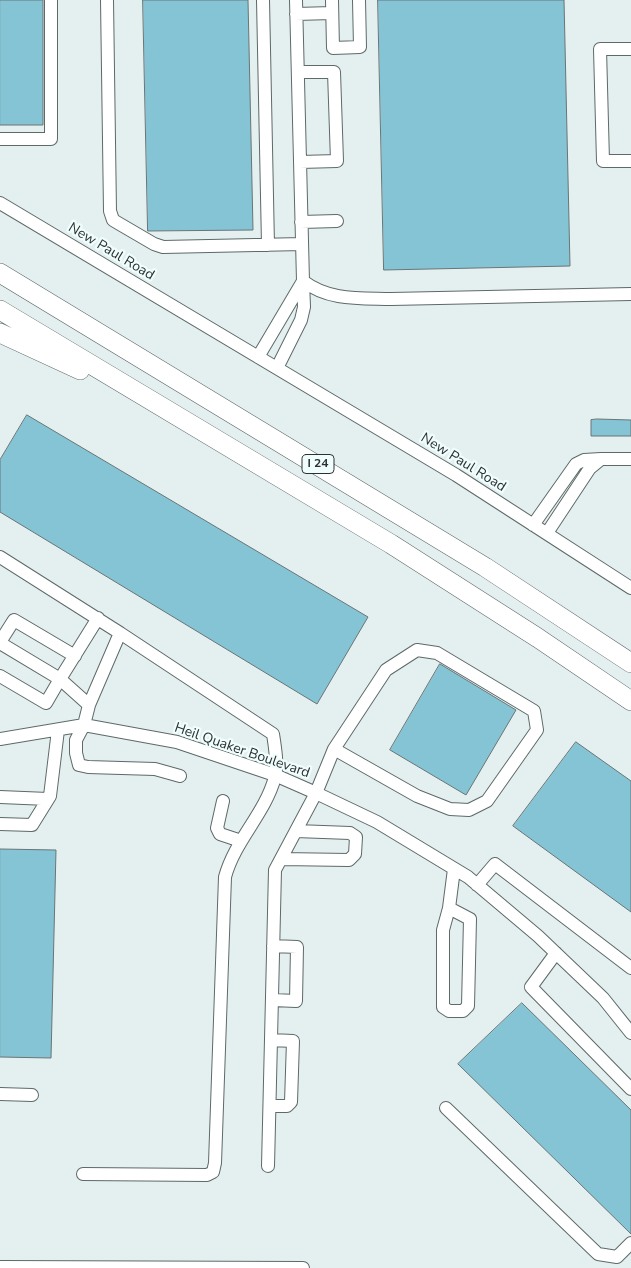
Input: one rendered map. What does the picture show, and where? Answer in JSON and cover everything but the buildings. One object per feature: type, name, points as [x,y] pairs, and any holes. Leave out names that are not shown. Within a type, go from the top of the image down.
[{"type":"highway","name":"I 24","points":[[0,273],[436,536],[631,663]]},
{"type":"highway","name":"I 24","points":[[0,310],[391,544],[538,638],[631,701]]},
{"type":"highway","points":[[0,333],[183,420]]},
{"type":"street","points":[[0,139],[51,139],[51,0]]},
{"type":"street","points":[[107,0],[110,211],[113,220],[159,246],[302,244]]},
{"type":"street","points":[[263,0],[268,245]]},
{"type":"street","points":[[277,368],[302,320],[304,307],[296,0]]},
{"type":"street","points":[[296,14],[332,6],[333,48],[360,47],[359,0]]},
{"type":"street","points":[[631,49],[600,49],[603,161],[631,161]]},
{"type":"street","points":[[298,72],[334,72],[337,161],[300,162]]},
{"type":"street","name":"New Paul Road","points":[[0,203],[456,475],[631,588]]},
{"type":"street","points":[[301,222],[337,221]]},
{"type":"street","points":[[258,357],[303,281]]},
{"type":"street","points":[[303,281],[321,293],[363,298],[402,299],[631,294]]},
{"type":"street","points":[[533,524],[572,468],[579,462],[592,459],[631,459]]},
{"type":"street","points":[[547,533],[590,468],[601,459]]},
{"type":"street","points":[[557,490],[570,498]]},
{"type":"street","points":[[0,557],[98,618],[273,734],[276,775],[263,807],[241,840],[229,863],[225,877],[215,1163],[213,1172],[207,1175],[83,1174]]},
{"type":"street","points":[[0,676],[46,703],[98,618]]},
{"type":"street","points":[[75,656],[14,620],[0,643],[60,679],[90,705]]},
{"type":"street","points":[[120,633],[90,705],[84,725],[76,740],[76,753],[79,765],[88,768],[155,769],[180,776]]},
{"type":"street","points":[[268,1166],[275,870],[316,793],[334,750],[386,670],[417,650],[436,653],[534,711],[537,730],[487,801],[469,810],[450,809],[417,796],[334,750]]},
{"type":"street","name":"Heil Quaker Boulevard","points":[[0,739],[84,725],[177,742],[276,775],[316,793],[376,822],[477,885],[538,936],[603,998],[631,1033]]},
{"type":"street","points":[[0,824],[32,825],[50,796],[58,730]]},
{"type":"street","points":[[0,797],[48,799]]},
{"type":"street","points":[[223,801],[217,828],[220,834],[241,840]]},
{"type":"street","points":[[281,859],[349,860],[356,854],[356,837],[350,833],[296,831]]},
{"type":"street","points":[[477,885],[495,864],[631,968]]},
{"type":"street","points":[[449,908],[470,919],[468,1006],[463,1011],[449,1011],[443,1007],[443,930],[449,908],[454,869]]},
{"type":"street","points":[[273,946],[297,947],[296,1001],[273,1000]]},
{"type":"street","points":[[556,953],[531,987],[631,1090]]},
{"type":"street","points":[[270,1106],[286,1106],[291,1102],[293,1041],[271,1040]]},
{"type":"street","points":[[0,1094],[32,1095]]},
{"type":"street","points":[[446,1108],[598,1254],[617,1257],[631,1243]]},
{"type":"street","points":[[0,1267],[303,1268]]}]
